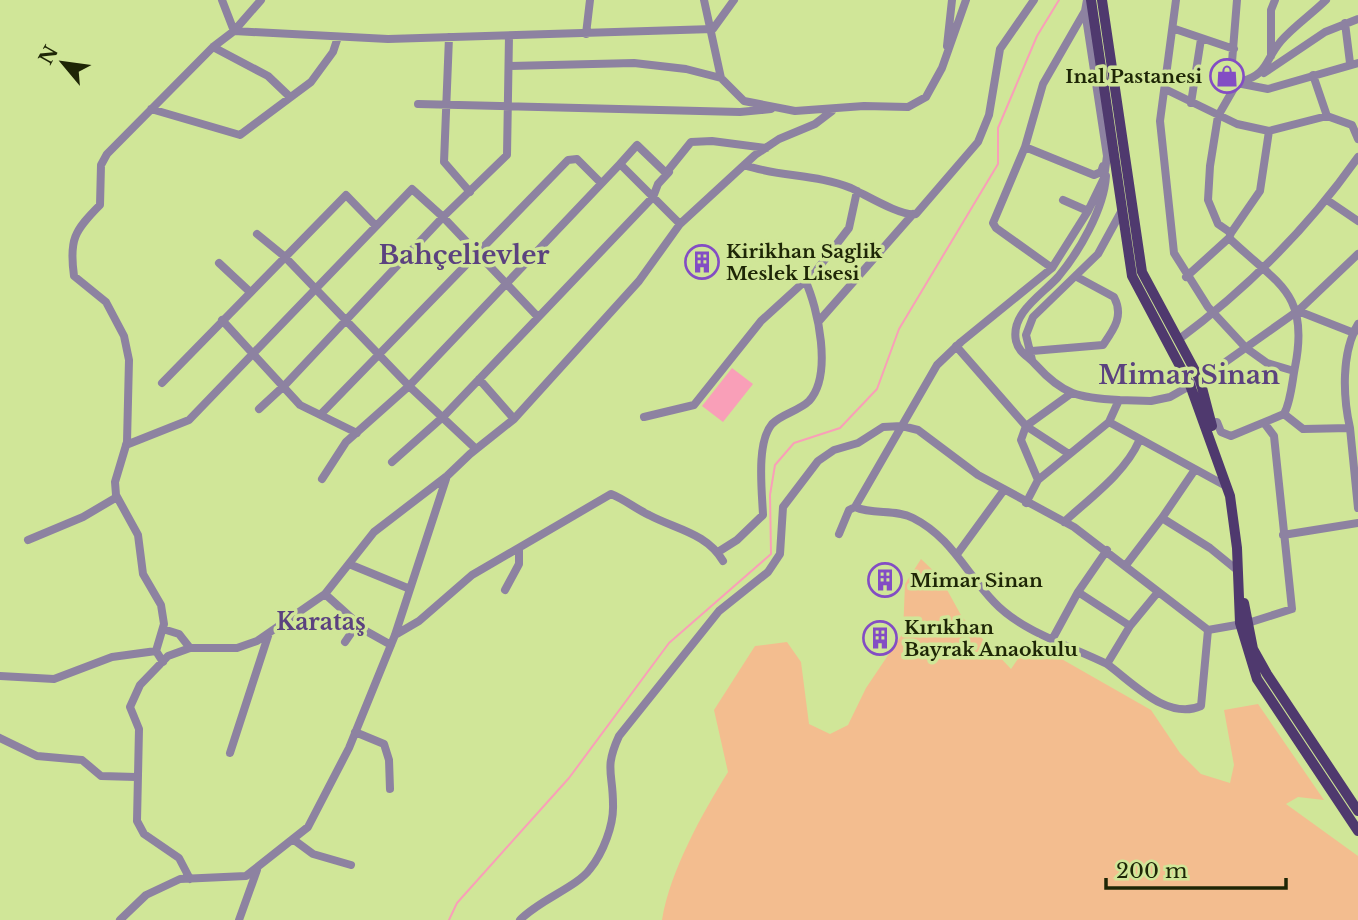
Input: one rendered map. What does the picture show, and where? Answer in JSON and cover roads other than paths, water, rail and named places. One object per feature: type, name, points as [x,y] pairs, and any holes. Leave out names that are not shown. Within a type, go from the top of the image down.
[{"type":"main road","points":[[1102,0],[1142,272],[1178,340],[1211,423],[1235,494],[1244,623],[1266,674],[1358,811]]},
{"type":"main road","points":[[1088,4],[1132,276],[1195,383],[1226,486],[1237,548],[1244,623],[1257,680],[1356,828]]},
{"type":"street","points":[[222,0],[234,31]]},
{"type":"street","points":[[156,651],[163,629],[161,605],[143,573],[138,535],[117,497],[116,482],[127,445],[129,360],[124,336],[106,302],[74,276],[71,248],[75,235],[100,205],[101,165],[107,154],[213,47],[234,31],[261,0]]},
{"type":"street","points":[[586,34],[590,0]]},
{"type":"street","points":[[704,0],[713,29],[721,78]]},
{"type":"street","points":[[713,29],[734,0]]},
{"type":"street","points":[[947,52],[952,0]]},
{"type":"street","points":[[510,66],[634,63],[686,69],[721,78],[744,100],[781,108],[832,111],[864,106],[908,107],[926,97],[947,52],[966,0]]},
{"type":"street","points":[[819,321],[978,142],[989,115],[1000,48],[1034,0]]},
{"type":"street","points":[[1176,0],[1175,29],[1160,121],[1174,253],[1186,277],[1213,314],[1247,348],[1267,363],[1294,371]]},
{"type":"street","points":[[1237,0],[1231,62],[1237,83]]},
{"type":"street","points":[[1271,60],[1271,10],[1275,0]]},
{"type":"street","points":[[1258,76],[1280,43],[1326,0]]},
{"type":"street","points":[[1052,268],[996,228],[993,223],[1025,147],[1043,84],[1088,4]]},
{"type":"street","points":[[1088,4],[1107,156],[1105,187],[1090,223],[1058,277],[1034,300],[1017,324],[1015,339],[1020,351],[1069,395],[1151,401],[1170,397],[1195,383],[1298,311],[1358,254]]},
{"type":"street","points":[[1211,423],[1217,422],[1221,432],[1231,436],[1284,414],[1300,341],[1298,311],[1286,291],[1218,224],[1208,200],[1218,116],[1237,83],[1258,76],[1325,32],[1358,19]]},
{"type":"street","points":[[1237,83],[1268,89],[1354,63],[1345,23]]},
{"type":"street","points":[[234,31],[338,37],[449,37],[713,29]]},
{"type":"street","points":[[1175,29],[1234,49]]},
{"type":"street","points":[[259,409],[348,320],[443,216],[507,155],[510,107],[509,36]]},
{"type":"street","points":[[151,109],[240,135],[311,82],[333,52],[338,37]]},
{"type":"street","points":[[449,37],[444,162],[470,192]]},
{"type":"street","points":[[1191,103],[1201,39]]},
{"type":"street","points":[[213,47],[268,76],[290,97]]},
{"type":"street","points":[[1313,75],[1328,116]]},
{"type":"street","points":[[1166,89],[1218,116],[1269,131],[1328,116],[1352,125],[1358,138]]},
{"type":"street","points":[[418,104],[740,112],[781,108]]},
{"type":"street","points":[[190,879],[178,858],[144,834],[136,821],[136,777],[140,755],[139,729],[130,707],[132,697],[169,656],[190,648],[237,648],[257,641],[325,594],[374,532],[447,476],[514,419],[639,281],[680,224],[766,148],[815,124],[832,111]]},
{"type":"street","points":[[1352,125],[1358,118]]},
{"type":"street","points":[[1186,277],[1230,236],[1260,191],[1269,131]]},
{"type":"street","points":[[393,462],[444,416],[653,197],[658,184],[691,142],[712,141],[766,148]]},
{"type":"street","points":[[322,479],[346,442],[409,386],[637,145],[666,173],[669,172]]},
{"type":"street","points":[[1025,147],[1094,175],[1101,172],[1107,156]]},
{"type":"street","points":[[839,534],[849,510],[855,507],[937,365],[956,346],[1052,268],[1088,211],[1104,178],[1107,156]]},
{"type":"street","points":[[1178,340],[1213,314],[1311,221],[1358,157]]},
{"type":"street","points":[[321,414],[568,160],[577,159],[601,183]]},
{"type":"street","points":[[620,163],[680,224]]},
{"type":"street","points":[[744,165],[777,174],[834,183],[913,214]]},
{"type":"street","points":[[127,445],[189,420],[412,189],[443,216],[538,317]]},
{"type":"street","points":[[643,417],[684,410],[694,405],[761,321],[816,271],[849,228],[856,191]]},
{"type":"street","points":[[162,383],[346,195],[376,226]]},
{"type":"street","points":[[1327,200],[1358,221]]},
{"type":"street","points":[[1063,201],[1088,211]]},
{"type":"street","points":[[1032,360],[1032,351],[1026,335],[1033,317],[1098,254],[1121,212]]},
{"type":"street","points":[[257,234],[284,256],[409,386],[444,416],[476,449]]},
{"type":"street","points":[[219,263],[250,291]]},
{"type":"street","points":[[1032,351],[1103,345],[1114,330],[1119,314],[1114,297],[1077,277]]},
{"type":"street","points":[[718,552],[737,540],[763,515],[761,474],[765,439],[773,423],[811,399],[820,370],[819,321],[814,300],[805,281]]},
{"type":"street","points":[[1298,311],[1354,333]]},
{"type":"street","points":[[222,320],[285,385],[300,405],[357,433]]},
{"type":"street","points":[[1358,324],[1348,351],[1345,394],[1358,508]]},
{"type":"street","points":[[956,346],[1026,426],[1069,454]]},
{"type":"street","points":[[479,379],[514,419]]},
{"type":"street","points":[[1038,481],[1021,445],[1026,426],[1069,395]]},
{"type":"street","points":[[1026,503],[1038,481],[1109,422],[1119,400]]},
{"type":"street","points":[[1284,414],[1303,429],[1350,428]]},
{"type":"street","points":[[1109,422],[1139,441],[1226,486]]},
{"type":"street","points":[[520,920],[530,909],[589,872],[600,853],[611,821],[613,803],[608,774],[610,755],[619,736],[719,611],[768,572],[779,554],[783,507],[793,490],[818,461],[834,450],[858,443],[874,430],[902,426],[918,430],[1004,490],[1064,522],[1107,550],[1208,630],[1292,609],[1274,436],[1265,424]]},
{"type":"street","points":[[1064,522],[1119,471],[1139,441]]},
{"type":"street","points":[[1126,565],[1194,471]]},
{"type":"street","points":[[120,920],[146,895],[180,879],[246,876],[308,827],[355,732],[395,635],[447,476]]},
{"type":"street","points":[[958,553],[1004,490]]},
{"type":"street","points":[[395,635],[419,621],[459,584],[611,494],[657,520],[690,531],[718,552],[723,561]]},
{"type":"street","points":[[28,540],[83,517],[117,497]]},
{"type":"street","points":[[855,507],[911,517],[940,536],[958,553],[994,602],[1012,618],[1107,664],[1166,705],[1182,709],[1201,706],[1208,630]]},
{"type":"street","points":[[1162,518],[1210,548],[1237,570]]},
{"type":"street","points":[[1283,535],[1358,523]]},
{"type":"street","points":[[505,590],[519,565],[519,549]]},
{"type":"street","points":[[1053,638],[1078,592],[1107,550]]},
{"type":"street","points":[[349,564],[410,589]]},
{"type":"street","points":[[1078,592],[1130,626]]},
{"type":"street","points":[[1107,664],[1130,626],[1158,592]]},
{"type":"street","points":[[325,594],[358,623],[391,645]]},
{"type":"street","points":[[345,642],[358,623]]},
{"type":"street","points":[[163,629],[179,634],[190,648]]},
{"type":"street","points":[[230,753],[269,633]]},
{"type":"street","points":[[156,651],[163,662]]},
{"type":"street","points":[[0,676],[54,679],[112,657],[156,651]]},
{"type":"street","points":[[355,732],[384,744],[390,789]]},
{"type":"street","points":[[0,737],[37,756],[82,760],[101,776],[136,777]]},
{"type":"street","points":[[294,840],[313,854],[351,865]]},
{"type":"street","points":[[239,920],[257,868]]},
{"type":"waterway","points":[[449,920],[457,903],[569,778],[669,643],[771,554],[770,495],[775,465],[794,443],[840,428],[877,389],[899,329],[998,164],[998,128],[1037,36],[1059,0]]},
{"type":"place","name":"Inal Pastanesi","points":[[1227,76]]},
{"type":"place","name":"Kirikhan Saglik Meslek Lisesi","points":[[702,262]]},
{"type":"place","name":"Mimar Sinan","points":[[885,580]]},
{"type":"place","name":"Kırıkhan Bayrak Anaokulu","points":[[880,638]]},
{"type":"district","name":"Bahçelievler","points":[[464,255]]},
{"type":"district","name":"Mimar Sinan","points":[[1189,375]]},
{"type":"district","name":"Karataş","points":[[321,622]]}]
